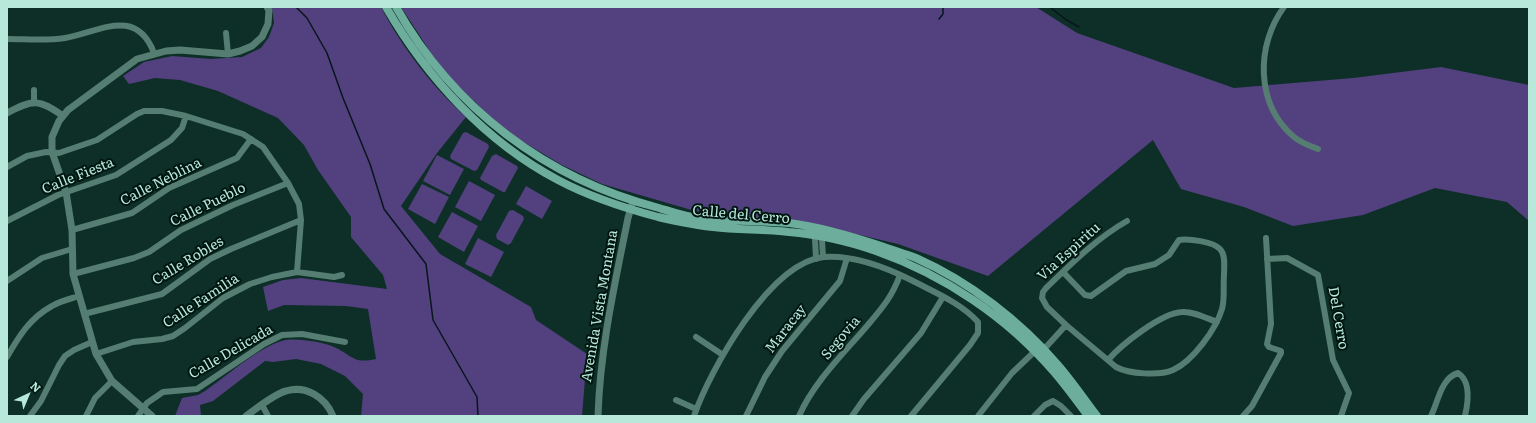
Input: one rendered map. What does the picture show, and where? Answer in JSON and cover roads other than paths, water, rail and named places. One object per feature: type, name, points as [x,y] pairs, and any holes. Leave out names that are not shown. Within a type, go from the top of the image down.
[{"type":"main road","name":"Calle del Cerro","points":[[386,7],[425,66],[442,87],[484,128],[521,157],[558,180],[592,196],[632,206],[691,217],[790,223],[875,250],[910,264],[941,279],[967,296],[1039,350],[1071,381],[1097,416]]},
{"type":"main road","name":"Calle del Cerro","points":[[396,7],[428,58],[448,82],[489,121],[525,148],[562,172],[632,206]]},
{"type":"main road","name":"Calle del Cerro","points":[[1039,350],[1088,416]]},
{"type":"street","points":[[152,416],[112,381],[96,354],[73,274],[72,230],[66,192],[52,152],[52,137],[59,121],[68,110],[137,59],[154,53],[180,50],[228,54],[252,46],[262,37],[268,24],[267,7]]},
{"type":"street","points":[[1284,7],[1268,35],[1264,60],[1263,84],[1270,105],[1279,121],[1294,137],[1318,149]]},
{"type":"street","points":[[7,39],[66,38],[107,26],[124,25],[135,29],[141,34],[150,45],[154,53]]},
{"type":"street","points":[[226,33],[228,54]]},
{"type":"street","points":[[34,90],[34,102]]},
{"type":"street","points":[[7,113],[21,105],[34,102],[44,104],[63,116]]},
{"type":"street","points":[[7,167],[27,156],[59,152],[97,140],[144,111],[162,110],[243,134],[263,147],[288,183],[299,204],[301,220],[296,272]]},
{"type":"street","name":"Calle Fiesta","points":[[7,221],[66,192],[106,180],[126,170],[172,140],[182,128],[186,116]]},
{"type":"street","name":"Calle Neblina","points":[[72,230],[132,213],[169,188],[237,158],[251,139]]},
{"type":"street","name":"Calle Pueblo","points":[[73,274],[134,258],[149,252],[181,230],[232,205],[288,183]]},
{"type":"street","name":"Avenida Vista Montana","points":[[598,416],[599,386],[603,350],[628,218],[632,206]]},
{"type":"street","name":"Calle Robles","points":[[84,314],[162,294],[210,259],[231,248],[301,220]]},
{"type":"street","name":"Via Espiritu","points":[[1066,325],[1047,307],[1042,298],[1044,290],[1113,229],[1127,221]]},
{"type":"street","points":[[819,232],[815,239],[820,258]]},
{"type":"street","points":[[1243,416],[1252,406],[1281,353],[1281,351],[1269,347],[1267,344],[1271,324],[1266,238]]},
{"type":"street","points":[[979,416],[1012,373],[1039,350],[1047,346],[1066,325],[1122,370],[1130,372],[1154,373],[1172,370],[1188,359],[1214,328],[1223,307],[1224,253],[1219,247],[1197,240],[1179,240],[1169,255],[1155,264],[1126,272],[1091,296],[1085,295],[1063,272]]},
{"type":"street","points":[[7,280],[42,258],[72,249]]},
{"type":"street","points":[[694,416],[708,382],[723,355],[740,328],[780,279],[796,268],[820,258],[847,258],[867,262],[900,275],[943,297],[978,322],[978,333],[970,345],[911,416]]},
{"type":"street","name":"Maracay","points":[[746,416],[765,377],[782,351],[840,281],[847,258]]},
{"type":"street","name":"Del Cerro","points":[[1267,259],[1287,258],[1318,275],[1333,360],[1349,393],[1341,416]]},
{"type":"street","name":"Calle Familia","points":[[96,354],[133,342],[162,339],[173,336],[231,293],[250,284],[272,277],[296,272],[334,277],[342,275]]},
{"type":"street","name":"Segovia","points":[[799,416],[806,401],[822,380],[888,300],[900,275]]},
{"type":"street","points":[[7,357],[18,337],[34,319],[52,305],[79,296]]},
{"type":"street","points":[[852,416],[864,399],[921,334],[943,297]]},
{"type":"street","points":[[1108,360],[1123,344],[1175,313],[1191,313],[1217,322]]},
{"type":"street","name":"Calle Delicada","points":[[138,416],[147,403],[163,392],[197,389],[264,344],[282,335],[302,334],[346,342]]},
{"type":"street","points":[[696,337],[723,355]]},
{"type":"street","points":[[30,416],[41,401],[65,356],[92,342]]},
{"type":"street","points":[[1432,416],[1443,386],[1453,374],[1458,373],[1463,376],[1468,397],[1465,416]]},
{"type":"street","points":[[86,416],[95,398],[112,381]]},
{"type":"street","points":[[246,416],[285,391],[298,389],[310,392],[322,399],[330,408],[333,416]]},
{"type":"street","points":[[676,400],[696,408]]},
{"type":"street","points":[[1034,416],[1045,405],[1053,401],[1061,406],[1071,416]]},
{"type":"street","points":[[262,405],[268,416]]},
{"type":"waterway","points":[[296,7],[307,18],[327,53],[343,98],[370,164],[384,209],[426,264],[433,320],[477,397],[478,416]]},
{"type":"waterway","points":[[939,19],[943,14],[943,7]]},
{"type":"waterway","points":[[1050,7],[1065,19],[1079,27]]}]
